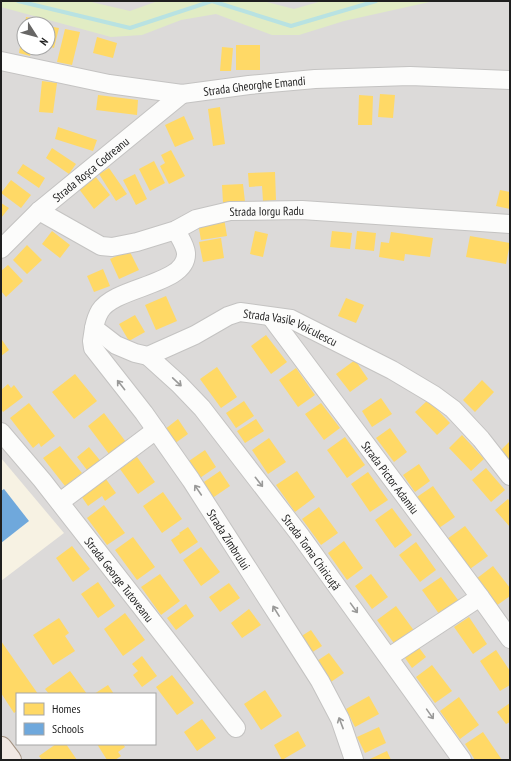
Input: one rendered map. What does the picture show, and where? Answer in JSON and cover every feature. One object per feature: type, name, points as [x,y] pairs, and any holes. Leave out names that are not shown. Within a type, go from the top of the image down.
[{"type":"main road","points":[[1,748],[10,760]]},
{"type":"street","name":"Strada Gheorghe Emandi","points":[[1,61],[109,84],[182,94],[249,85],[315,79],[410,76],[510,80]]},
{"type":"street","name":"Strada Roșca Codreanu","points":[[1,249],[39,212],[182,94]]},
{"type":"street","name":"Strada Iorgu Radu","points":[[39,212],[100,246],[112,247],[176,230],[196,218],[230,211],[302,210],[510,224]]},
{"type":"street","points":[[148,356],[135,353],[116,345],[94,328],[100,310],[108,302],[118,296],[165,278],[181,268],[186,252],[176,230]]},
{"type":"street","name":"Strada Vasile Voiculescu","points":[[148,356],[195,335],[228,316],[240,312],[292,319],[392,370],[434,395],[453,409],[481,439],[510,476]]},
{"type":"street","name":"Strada Pictor Adamiu","points":[[271,317],[510,639]]},
{"type":"street","name":"Strada Zimbrului","points":[[94,328],[92,341],[94,348],[156,430],[224,529],[320,681],[340,719],[354,760]]},
{"type":"street","name":"Strada Toma Chiricuță","points":[[148,356],[179,384],[202,408],[300,535],[389,656],[462,760]]},
{"type":"street","points":[[60,502],[156,430]]},
{"type":"street","name":"Strada George Tutoveanu","points":[[1,432],[60,502],[236,728]]},
{"type":"street","points":[[389,656],[480,597]]},
{"type":"shaded area","points":[[1,1],[510,1],[510,760],[1,760]]},
{"type":"shaded area","points":[[1,458],[64,533],[1,581]]},
{"type":"green space","points":[[1,1],[87,1],[130,11],[158,1],[263,1],[294,9],[322,1],[434,1],[344,21],[299,35],[272,35],[216,14],[181,20],[142,35],[111,37],[56,22],[56,16],[34,16],[1,7]]},
{"type":"building: Homes","points":[[56,27],[59,28],[56,40]]},
{"type":"building: Homes","points":[[65,29],[80,32],[72,65],[57,62]]},
{"type":"building: Homes","points":[[97,37],[117,43],[113,58],[93,53]]},
{"type":"building: Homes","points":[[236,45],[260,45],[260,70],[236,70]]},
{"type":"building: Homes","points":[[222,47],[233,48],[231,71],[220,71]]},
{"type":"building: Homes","points":[[42,81],[57,83],[53,113],[39,112]]},
{"type":"building: Homes","points":[[380,94],[395,95],[393,118],[378,117]]},
{"type":"building: Homes","points":[[98,95],[138,100],[137,115],[96,110]]},
{"type":"building: Homes","points":[[359,95],[373,96],[372,125],[358,125]]},
{"type":"building: Homes","points":[[220,107],[225,144],[213,146],[208,109]]},
{"type":"building: Homes","points":[[184,116],[194,139],[175,147],[165,125]]},
{"type":"building: Homes","points":[[58,127],[97,140],[93,151],[55,139]]},
{"type":"building: Homes","points":[[52,148],[76,164],[69,174],[46,158]]},
{"type":"building: Homes","points":[[171,150],[185,176],[169,184],[160,166],[165,163],[161,155]]},
{"type":"building: Homes","points":[[154,161],[165,183],[150,191],[139,169]]},
{"type":"building: Homes","points":[[23,164],[45,178],[39,188],[17,173]]},
{"type":"building: Homes","points":[[109,168],[127,194],[116,201],[99,174]]},
{"type":"building: Homes","points":[[275,172],[276,200],[263,201],[262,186],[249,187],[248,173]]},
{"type":"building: Homes","points":[[135,174],[147,199],[136,205],[123,180]]},
{"type":"building: Homes","points":[[95,176],[110,195],[94,209],[79,189]]},
{"type":"building: Homes","points":[[11,180],[31,195],[21,208],[1,193]]},
{"type":"building: Homes","points":[[243,184],[245,202],[223,203],[222,185]]},
{"type":"building: Homes","points":[[500,190],[510,192],[510,209],[496,206]]},
{"type":"building: Homes","points":[[1,203],[9,208],[1,218]]},
{"type":"building: Homes","points":[[224,218],[227,236],[201,240],[198,223]]},
{"type":"building: Homes","points":[[52,231],[70,245],[60,258],[42,244]]},
{"type":"building: Homes","points":[[255,231],[268,234],[263,257],[250,254]]},
{"type":"building: Homes","points":[[332,231],[352,233],[350,249],[330,247]]},
{"type":"building: Homes","points":[[357,231],[376,233],[374,251],[355,249]]},
{"type":"building: Homes","points":[[391,232],[433,238],[430,257],[405,254],[404,261],[379,257],[381,242],[389,243]]},
{"type":"building: Homes","points":[[470,236],[510,243],[506,264],[466,257]]},
{"type":"building: Homes","points":[[221,238],[224,258],[203,262],[199,242]]},
{"type":"building: Homes","points":[[27,245],[42,260],[27,274],[13,260]]},
{"type":"building: Homes","points":[[129,250],[139,270],[119,279],[110,259]]},
{"type":"building: Homes","points":[[8,265],[23,281],[6,297],[1,291],[1,271]]},
{"type":"building: Homes","points":[[103,269],[110,286],[94,292],[87,276]]},
{"type":"building: Homes","points":[[166,296],[177,321],[156,330],[145,305]]},
{"type":"building: Homes","points":[[346,298],[364,305],[356,323],[338,316]]},
{"type":"building: Homes","points":[[135,315],[145,332],[129,341],[119,324]]},
{"type":"building: Homes","points":[[266,335],[287,362],[271,374],[251,346]]},
{"type":"building: Homes","points":[[2,340],[9,350],[1,356],[1,341]]},
{"type":"building: Homes","points":[[355,360],[368,379],[350,392],[336,374]]},
{"type":"building: Homes","points":[[217,367],[237,397],[221,408],[200,379]]},
{"type":"building: Homes","points":[[296,368],[315,395],[298,407],[279,380]]},
{"type":"building: Homes","points":[[75,374],[97,401],[74,419],[52,392]]},
{"type":"building: Homes","points":[[482,380],[494,392],[475,412],[463,400]]},
{"type":"building: Homes","points":[[8,384],[11,388],[14,385],[23,397],[3,412],[1,409],[1,390]]},
{"type":"building: Homes","points":[[381,398],[392,414],[372,427],[362,411]]},
{"type":"building: Homes","points":[[428,400],[450,423],[437,435],[415,412]]},
{"type":"building: Homes","points":[[244,401],[254,416],[236,428],[226,413]]},
{"type":"building: Homes","points":[[29,403],[55,436],[41,447],[39,443],[33,448],[10,418]]},
{"type":"building: Homes","points":[[321,403],[340,428],[324,440],[305,414]]},
{"type":"building: Homes","points":[[104,413],[126,442],[109,454],[88,426]]},
{"type":"building: Homes","points":[[178,419],[188,434],[174,444],[164,430]]},
{"type":"building: Homes","points":[[256,419],[264,431],[245,443],[237,431]]},
{"type":"building: Homes","points":[[390,428],[407,452],[394,462],[376,438]]},
{"type":"building: Homes","points":[[462,435],[484,459],[471,471],[449,448]]},
{"type":"building: Homes","points":[[345,437],[365,465],[347,478],[327,450]]},
{"type":"building: Homes","points":[[269,438],[286,462],[268,474],[252,450]]},
{"type":"building: Homes","points":[[510,441],[510,462],[499,452]]},
{"type":"building: Homes","points":[[60,446],[82,473],[65,486],[43,458]]},
{"type":"building: Homes","points":[[89,447],[103,464],[90,474],[77,457]]},
{"type":"building: Homes","points":[[205,450],[216,467],[197,480],[186,463]]},
{"type":"building: Homes","points":[[137,457],[155,482],[138,494],[120,469]]},
{"type":"building: Homes","points":[[419,464],[430,481],[415,492],[403,475]]},
{"type":"building: Homes","points":[[486,468],[505,490],[491,502],[472,480]]},
{"type":"building: Homes","points":[[220,471],[230,486],[211,499],[201,484]]},
{"type":"building: Homes","points":[[297,471],[315,497],[295,512],[276,485]]},
{"type":"building: Homes","points":[[368,472],[388,500],[370,512],[351,484]]},
{"type":"building: Homes","points":[[103,475],[116,493],[105,501],[102,496],[88,506],[79,493]]},
{"type":"building: Homes","points":[[433,486],[455,517],[439,528],[417,497]]},
{"type":"building: Homes","points":[[163,492],[182,519],[162,533],[143,506]]},
{"type":"building: Homes","points":[[508,499],[510,502],[510,527],[495,510]]},
{"type":"building: Homes","points":[[104,505],[125,533],[107,545],[87,518]]},
{"type":"building: Homes","points":[[319,507],[338,533],[321,545],[302,519]]},
{"type":"building: Homes","points":[[392,508],[412,535],[395,548],[375,520]]},
{"type":"building: Homes","points":[[465,526],[488,556],[470,569],[447,539]]},
{"type":"building: Homes","points":[[188,527],[198,542],[180,554],[171,540]]},
{"type":"building: Homes","points":[[133,537],[155,567],[137,580],[115,550]]},
{"type":"building: Homes","points":[[344,541],[363,568],[347,580],[328,553]]},
{"type":"building: Homes","points":[[416,542],[436,570],[420,582],[399,555]]},
{"type":"building: Homes","points":[[72,546],[90,569],[73,582],[56,558]]},
{"type":"building: Homes","points":[[201,547],[220,572],[201,586],[183,560]]},
{"type":"building: Homes","points":[[493,566],[510,588],[510,596],[496,606],[476,579]]},
{"type":"building: Homes","points":[[160,574],[180,601],[161,615],[141,587]]},
{"type":"building: Homes","points":[[371,574],[388,597],[372,609],[355,586]]},
{"type":"building: Homes","points":[[441,577],[461,604],[442,618],[422,590]]},
{"type":"building: Homes","points":[[98,582],[115,606],[98,618],[81,594]]},
{"type":"building: Homes","points":[[229,583],[240,598],[220,612],[209,597]]},
{"type":"building: Homes","points":[[186,604],[194,616],[176,630],[167,618]]},
{"type":"building: Homes","points":[[396,606],[415,632],[396,646],[377,620]]},
{"type":"building: Homes","points":[[249,609],[261,625],[242,638],[231,623]]},
{"type":"building: Homes","points":[[125,613],[145,640],[123,656],[104,629]]},
{"type":"building: Homes","points":[[469,617],[487,644],[473,654],[454,627]]},
{"type":"building: Homes","points":[[59,618],[69,633],[65,636],[75,651],[53,665],[33,635]]},
{"type":"building: Homes","points":[[311,630],[322,646],[308,655],[297,639]]},
{"type":"building: Homes","points":[[1,641],[37,693],[16,693],[16,712],[14,713],[1,693]]},
{"type":"building: Homes","points":[[417,645],[426,657],[412,668],[403,655]]},
{"type":"building: Homes","points":[[496,650],[510,671],[510,685],[500,691],[480,661]]},
{"type":"building: Homes","points":[[329,653],[344,673],[328,684],[314,663]]},
{"type":"building: Homes","points":[[142,656],[157,676],[142,687],[133,675],[138,671],[132,664]]},
{"type":"building: Homes","points":[[432,665],[452,691],[435,703],[416,677]]},
{"type":"building: Homes","points":[[70,671],[86,693],[48,693],[45,689]]},
{"type":"building: Homes","points":[[172,675],[194,703],[177,715],[156,687]]},
{"type":"building: Homes","points":[[108,685],[113,693],[96,693]]},
{"type":"building: Homes","points":[[265,690],[282,716],[261,730],[244,704]]},
{"type":"building: Homes","points":[[369,696],[379,714],[355,727],[346,709]]},
{"type":"building: Homes","points":[[459,697],[479,725],[460,739],[440,711]]},
{"type":"building: Homes","points":[[510,703],[510,722],[506,724],[497,712]]},
{"type":"building: Homes","points":[[202,719],[216,738],[197,751],[184,732]]},
{"type":"building: Homes","points":[[379,727],[386,743],[365,753],[357,737]]},
{"type":"building: Homes","points":[[298,731],[306,746],[282,760],[274,745]]},
{"type":"building: Homes","points":[[483,732],[502,760],[475,760],[465,744]]},
{"type":"building: Homes","points":[[55,745],[67,745],[77,760],[42,760],[39,756]]},
{"type":"building: Homes","points":[[98,745],[124,745],[125,747],[118,752],[121,756],[115,760],[107,760]]},
{"type":"building: Homes","points":[[387,751],[391,760],[370,760],[370,759]]},
{"type":"building: Schools","points":[[4,489],[29,521],[1,543],[1,491]]},
{"type":"waterway","points":[[18,1],[130,28],[212,1],[291,26],[376,1]]}]
